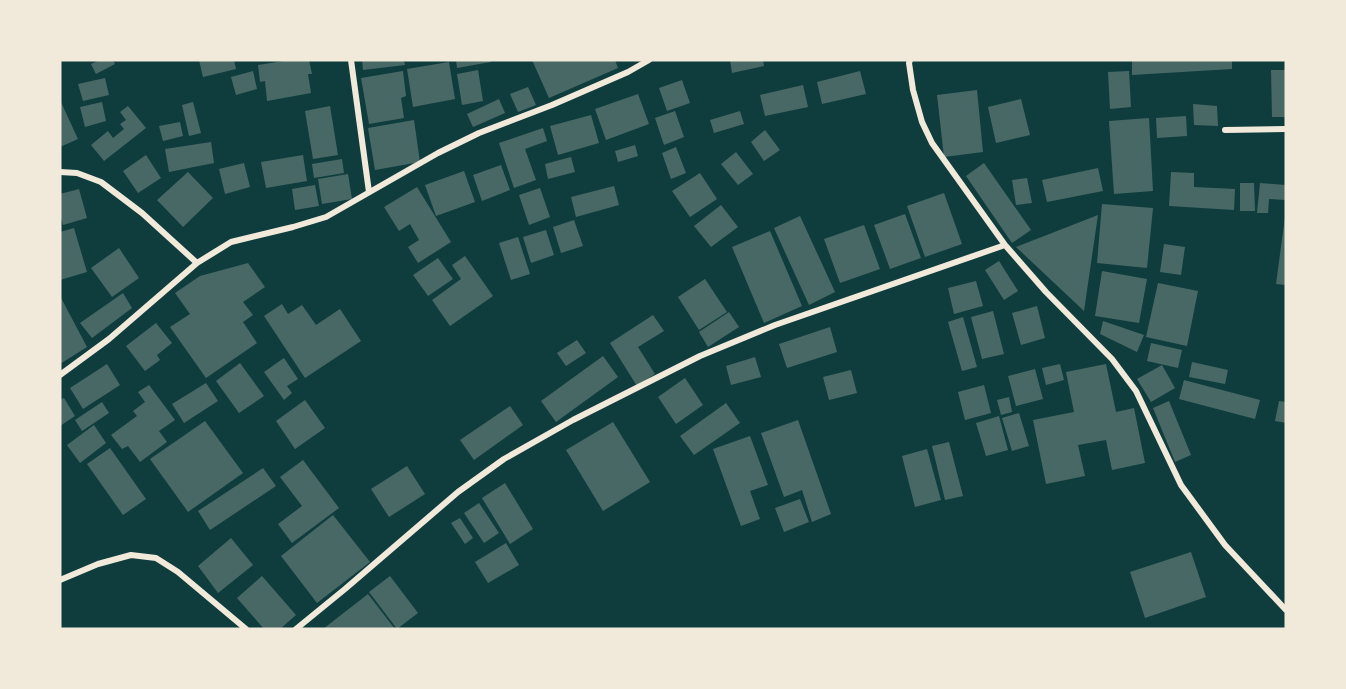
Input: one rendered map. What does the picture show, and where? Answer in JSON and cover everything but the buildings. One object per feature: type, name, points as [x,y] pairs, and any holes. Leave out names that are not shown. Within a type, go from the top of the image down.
[{"type":"street","points":[[351,60],[369,192]]},
{"type":"street","points":[[60,375],[109,339],[198,263],[231,242],[326,217],[438,153],[479,133],[606,82],[649,60]]},
{"type":"street","points":[[910,60],[913,90],[922,122],[932,143],[1005,245],[1046,292],[1112,358],[1136,392],[1182,485],[1225,545],[1286,610]]},
{"type":"street","points":[[1225,130],[1286,129]]},
{"type":"street","points":[[60,172],[77,173],[101,182],[142,213],[198,263]]},
{"type":"street","points":[[296,629],[458,492],[504,459],[573,420],[700,356],[775,324],[1005,245]]},
{"type":"street","points":[[60,580],[98,564],[131,555],[156,558],[178,572],[246,629]]}]
